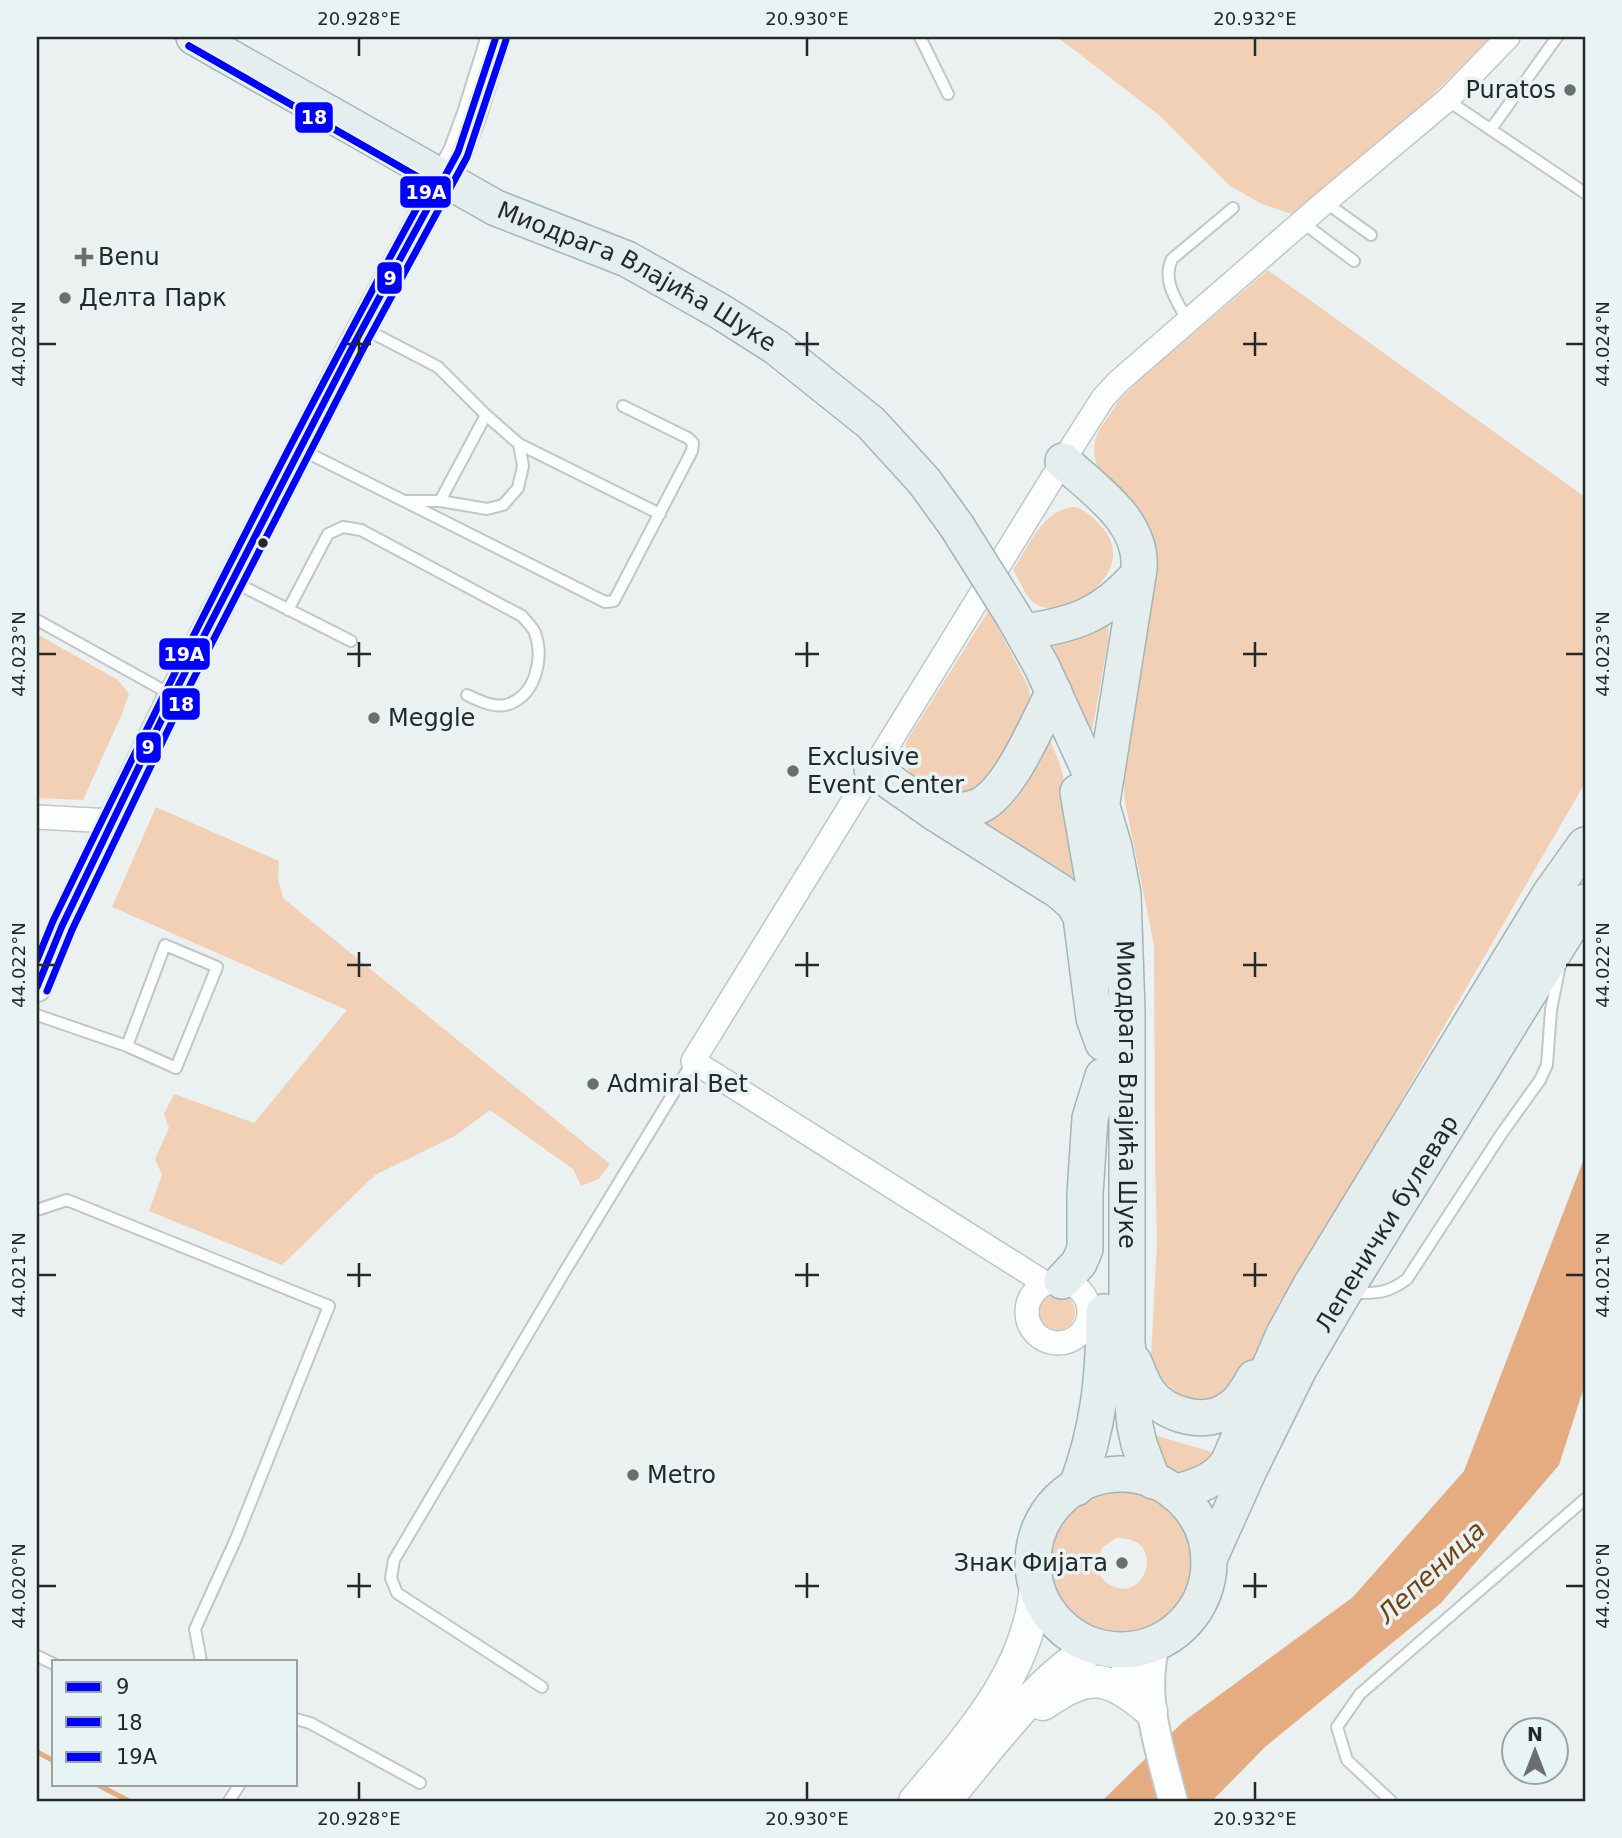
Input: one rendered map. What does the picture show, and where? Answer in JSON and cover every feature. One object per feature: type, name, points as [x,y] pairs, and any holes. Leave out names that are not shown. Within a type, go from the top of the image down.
[{"type":"main road","name":"Миодрага Влајића Шуке","points":[[194,37],[495,208],[627,259],[721,312],[776,347],[871,423],[924,481],[956,524],[1018,624],[1059,704],[1102,803],[1119,870],[1125,928],[1127,1342],[1139,1444],[1164,1487]]},
{"type":"main road","points":[[1063,461],[1120,515],[1130,528],[1139,553],[1138,575],[1102,803]]},
{"type":"main road","points":[[1018,624],[1064,625],[1093,614],[1115,600],[1138,575]]},
{"type":"main road","name":"Миодрага Влајића Шуке","points":[[1059,704],[1091,860],[1101,933],[1104,1370],[1086,1463],[1076,1488]]},
{"type":"main road","points":[[935,813],[979,806],[1000,790],[1059,704]]},
{"type":"main road","points":[[872,769],[935,813],[1059,891],[1074,904],[1083,923],[1094,1017],[1103,1059],[1090,1118],[1085,1194],[1085,1250],[1079,1263],[1054,1282]]},
{"type":"main road","name":"Лепенички булевар","points":[[1164,1487],[1207,1481],[1228,1463],[1284,1334],[1329,1253],[1550,894],[1585,845]]},
{"type":"main road","name":"Лепенички булевар","points":[[1209,1559],[1299,1369],[1343,1293],[1577,916]]},
{"type":"main road","points":[[1127,1342],[1148,1392],[1173,1412],[1200,1418],[1218,1415],[1238,1402],[1284,1334]]},
{"type":"main road","points":[[1076,1338],[1089,1347],[1104,1370]]},
{"type":"main road","points":[[915,1801],[958,1752],[996,1700],[1031,1624],[1036,1585],[1033,1558],[1039,1530],[1054,1506],[1076,1488],[1095,1479],[1116,1475],[1137,1476],[1164,1487],[1190,1508],[1201,1527],[1209,1559],[1208,1578],[1198,1605],[1180,1628],[1156,1642],[1136,1648],[1106,1648],[1079,1655],[1065,1666],[1002,1733],[944,1801]]},
{"type":"main road","points":[[1036,1585],[1045,1606],[1058,1623],[1076,1637],[1106,1648]]},
{"type":"main road","points":[[1002,1733],[1062,1691],[1087,1681],[1119,1687],[1151,1711]]},
{"type":"street","points":[[37,987],[62,926],[173,696],[363,328],[444,180],[472,114],[496,37]]},
{"type":"street","points":[[1054,1282],[1030,1297],[1027,1307],[1030,1327],[1045,1341],[1066,1343],[1076,1338],[1088,1321],[1087,1300],[1081,1291],[1054,1282],[693,1061],[1104,398],[1119,381],[1325,202],[1447,100],[1508,37]]},
{"type":"street","points":[[37,817],[113,821]]},
{"type":"street","points":[[1156,1642],[1149,1680],[1151,1711],[1173,1801]]},
{"type":"street","points":[[1106,1648],[1128,1666],[1151,1711]]},
{"type":"lane","points":[[920,37],[948,94]]},
{"type":"lane","points":[[1491,129],[1557,37]]},
{"type":"lane","points":[[1447,100],[1585,193]]},
{"type":"lane","points":[[1325,202],[1371,235]]},
{"type":"lane","points":[[1188,322],[1167,278],[1168,268],[1172,259],[1233,208]]},
{"type":"lane","points":[[1302,222],[1354,261]]},
{"type":"lane","points":[[363,328],[438,368],[519,444],[660,514]]},
{"type":"lane","points":[[300,449],[605,602],[614,601],[692,451],[693,443],[623,406]]},
{"type":"lane","points":[[440,501],[486,415]]},
{"type":"lane","points":[[404,501],[440,501],[487,509],[503,505],[518,488],[523,466],[519,444]]},
{"type":"lane","points":[[288,610],[328,534],[343,527],[361,530],[522,616],[535,631],[539,653],[536,675],[526,693],[508,704],[486,704],[467,695]]},
{"type":"lane","points":[[232,581],[351,641]]},
{"type":"lane","points":[[37,620],[79,646],[173,696]]},
{"type":"lane","points":[[1343,1293],[1381,1293],[1393,1289],[1407,1279],[1502,1133],[1540,1080],[1548,1065],[1551,1010],[1577,916]]},
{"type":"lane","points":[[37,1015],[127,1046],[176,1068],[217,967],[165,945],[127,1046]]},
{"type":"lane","points":[[542,1686],[397,1593],[391,1578],[394,1560],[557,1283],[693,1061]]},
{"type":"lane","points":[[37,1210],[67,1200],[329,1306],[236,1539],[195,1629],[201,1660]]},
{"type":"lane","points":[[1391,1801],[1347,1760],[1337,1727],[1360,1694],[1585,1499]]},
{"type":"lane","points":[[298,1720],[310,1723],[420,1783]]},
{"type":"lane","points":[[229,1801],[239,1786]]},
{"type":"shaded area","points":[[1491,37],[1423,104],[1297,216],[1262,204],[1230,186],[1160,116],[1060,39]]},
{"type":"shaded area","points":[[1268,270],[1585,497],[1585,783],[1305,1266],[1279,1302],[1245,1381],[1230,1398],[1184,1406],[1181,1395],[1158,1377],[1151,1357],[1157,1243],[1154,945],[1125,802],[1122,759],[1153,569],[1111,483],[1097,467],[1095,440],[1118,402],[1141,378]]},
{"type":"shaded area","points":[[1075,507],[1086,512],[1100,525],[1111,542],[1113,559],[1106,575],[1095,589],[1062,607],[1046,608],[1030,599],[1013,570],[1045,521],[1064,509]]},
{"type":"shaded area","points":[[989,610],[1029,688],[1029,710],[998,778],[972,797],[938,796],[917,783],[908,769],[906,742]]},
{"type":"shaded area","points":[[1109,621],[1092,731],[1088,731],[1045,640]]},
{"type":"shaded area","points":[[37,634],[118,680],[129,694],[83,800],[37,798]]},
{"type":"shaded area","points":[[1048,736],[1060,764],[1071,809],[1077,879],[1073,880],[976,823],[1004,811],[1014,801],[1030,778]]},
{"type":"shaded area","points":[[156,807],[279,861],[278,878],[283,898],[610,1164],[599,1179],[581,1186],[573,1169],[490,1110],[455,1136],[375,1175],[282,1265],[149,1211],[162,1175],[155,1159],[169,1128],[164,1114],[174,1094],[254,1123],[347,1010],[112,907]]},
{"type":"shaded area","points":[[1056,1293],[1069,1299],[1075,1312],[1069,1325],[1056,1331],[1043,1325],[1037,1312],[1043,1299]]},
{"type":"shaded area","points":[[1151,1434],[1219,1454],[1201,1471],[1189,1477],[1174,1476],[1165,1473]]},
{"type":"shaded area","points":[[1125,1487],[1157,1497],[1179,1515],[1193,1538],[1197,1564],[1193,1589],[1180,1612],[1158,1629],[1128,1637],[1100,1633],[1074,1619],[1056,1598],[1047,1571],[1050,1539],[1064,1515],[1085,1498]],"holes":[[[1116,1538],[1132,1540],[1142,1547],[1146,1557],[1142,1578],[1135,1585],[1124,1589],[1112,1586],[1101,1577],[1096,1564],[1102,1548]]]},
{"type":"water","name":"Лепеница","points":[[1585,1156],[1585,1384],[1559,1465],[1441,1603],[1265,1747],[1212,1801],[1102,1801],[1184,1721],[1353,1597],[1464,1471]]},
{"type":"waterway","points":[[37,1752],[52,1760]]},
{"type":"waterway","points":[[100,1786],[129,1801]]},
{"type":"transit line","name":"9","points":[[37,987],[62,926],[173,696],[353,346],[458,152],[496,37]]},
{"type":"transit line","name":"18","points":[[47,991],[72,930],[182,701],[362,351],[467,157],[506,40]]},
{"type":"transit line","name":"18","points":[[189,46],[439,189]]},
{"type":"transit line","name":"19А","points":[[37,960],[98,828],[237,550],[430,184],[189,46]]},
{"type":"place","name":"Puratos","points":[[1570,90]]},
{"type":"place","name":"Benu","points":[[84,257]]},
{"type":"place","name":"Делта Парк","points":[[65,298]]},
{"type":"place","name":"Meggle","points":[[374,718]]},
{"type":"place","name":"Exclusive Event Center","points":[[793,771]]},
{"type":"place","name":"Admiral Bet","points":[[593,1084]]},
{"type":"place","name":"Metro","points":[[633,1475]]},
{"type":"place","name":"Знак Фијата","points":[[1122,1563]]}]
